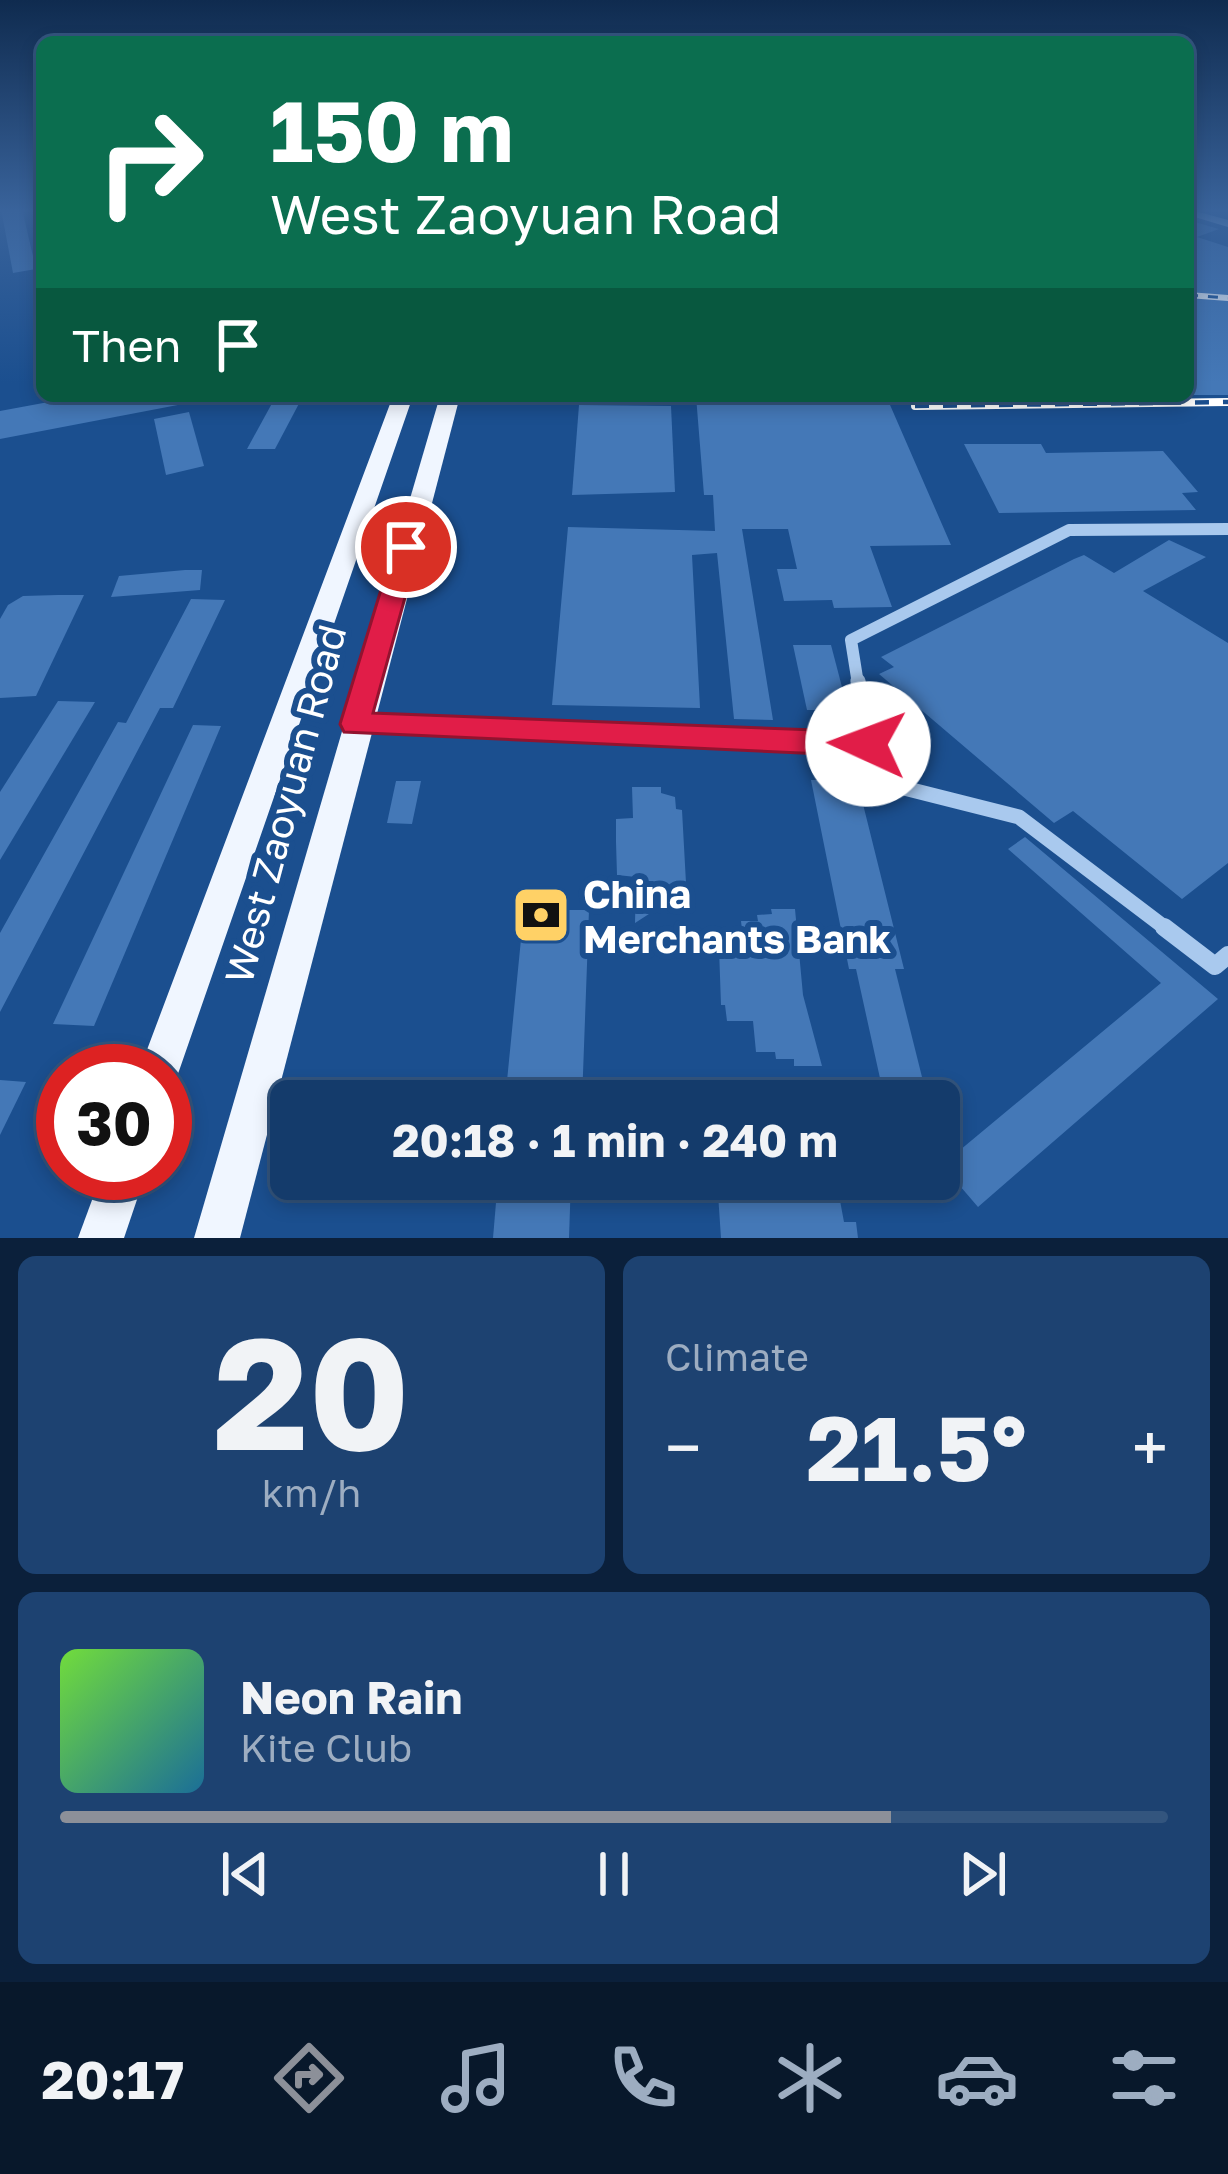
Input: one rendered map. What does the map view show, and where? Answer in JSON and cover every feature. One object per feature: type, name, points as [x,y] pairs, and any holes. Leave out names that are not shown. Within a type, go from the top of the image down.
[{"type":"main road","name":"West Zaoyuan Road","points":[[169,1044],[401,402]]},
{"type":"main road","name":"West Zaoyuan Road","points":[[217,1238],[355,724],[448,402]]},
{"type":"main road","points":[[101,1238],[114,1200]]},
{"type":"street","points":[[1228,529],[1069,530],[850,640],[868,744],[904,788],[1019,817],[1215,967],[1228,955]]},
{"type":"street","points":[[355,724],[868,744]]},
{"type":"building","points":[[12,267],[36,269],[13,273]]},
{"type":"building","points":[[1194,267],[1228,267],[1228,395],[1194,395]]},
{"type":"building","points":[[49,402],[183,404],[0,439],[0,411]]},
{"type":"building","points":[[273,402],[300,402],[275,449],[247,449]]},
{"type":"building","points":[[696,402],[889,402],[951,545],[870,546],[892,607],[834,608],[832,600],[784,601],[777,569],[797,569],[788,529],[742,529],[773,720],[734,719],[717,553],[692,555],[700,708],[552,705],[568,527],[715,531],[713,495],[704,495]]},
{"type":"building","points":[[579,405],[671,406],[675,492],[572,495]]},
{"type":"building","points":[[189,412],[204,466],[166,475],[154,419]]},
{"type":"building","points":[[964,444],[1041,444],[1046,453],[1163,451],[1198,492],[1182,493],[1196,510],[999,513]]},
{"type":"building","points":[[1169,540],[1206,557],[1143,591],[1228,643],[1228,863],[1182,899],[1073,811],[1054,823],[879,674],[894,667],[881,657],[1074,559],[1084,555],[1114,573]]},
{"type":"building","points":[[202,570],[200,590],[111,597],[119,576]]},
{"type":"building","points":[[84,595],[36,696],[0,698],[0,619],[8,605],[23,596]]},
{"type":"building","points":[[191,599],[225,600],[173,708],[160,708],[0,1012],[0,933],[118,722],[126,723]]},
{"type":"building","points":[[793,645],[831,645],[848,710],[807,710]]},
{"type":"building","points":[[58,701],[95,702],[0,860],[0,792]]},
{"type":"building","points":[[193,725],[221,726],[94,1026],[53,1024]]},
{"type":"building","points":[[811,780],[857,780],[904,969],[895,969],[923,1080],[880,1080],[856,969],[849,969]]},
{"type":"building","points":[[396,781],[421,781],[412,824],[387,823]]},
{"type":"building","points":[[632,787],[661,787],[661,793],[675,797],[676,809],[682,810],[686,883],[682,884],[682,900],[667,901],[668,911],[652,912],[635,923],[636,877],[617,875],[616,842],[616,819],[633,818]]},
{"type":"building","points":[[1025,837],[1218,999],[978,1207],[960,1186],[960,1150],[1161,983],[1008,849]]},
{"type":"building","points":[[544,888],[564,894],[569,910],[589,910],[583,1080],[507,1080],[524,909]]},
{"type":"building","points":[[771,909],[795,909],[803,995],[822,1066],[794,1066],[794,1059],[776,1059],[775,1052],[756,1052],[753,1021],[727,1021],[725,1005],[721,1005],[719,948],[744,948],[741,921],[758,921],[757,915],[772,914]]},
{"type":"building","points":[[0,1080],[26,1082],[0,1135]]},
{"type":"building","points":[[496,1200],[570,1200],[569,1238],[493,1238]]},
{"type":"building","points":[[718,1200],[840,1200],[844,1222],[856,1222],[858,1238],[721,1238]]},
{"type":"railway","points":[[1194,295],[1228,298]]},
{"type":"railway","points":[[915,406],[1228,402]]},
{"type":"place","name":"China Merchants Bank","points":[[541,915]]},
{"type":"route","points":[[406,547],[355,724],[868,744]]}]
